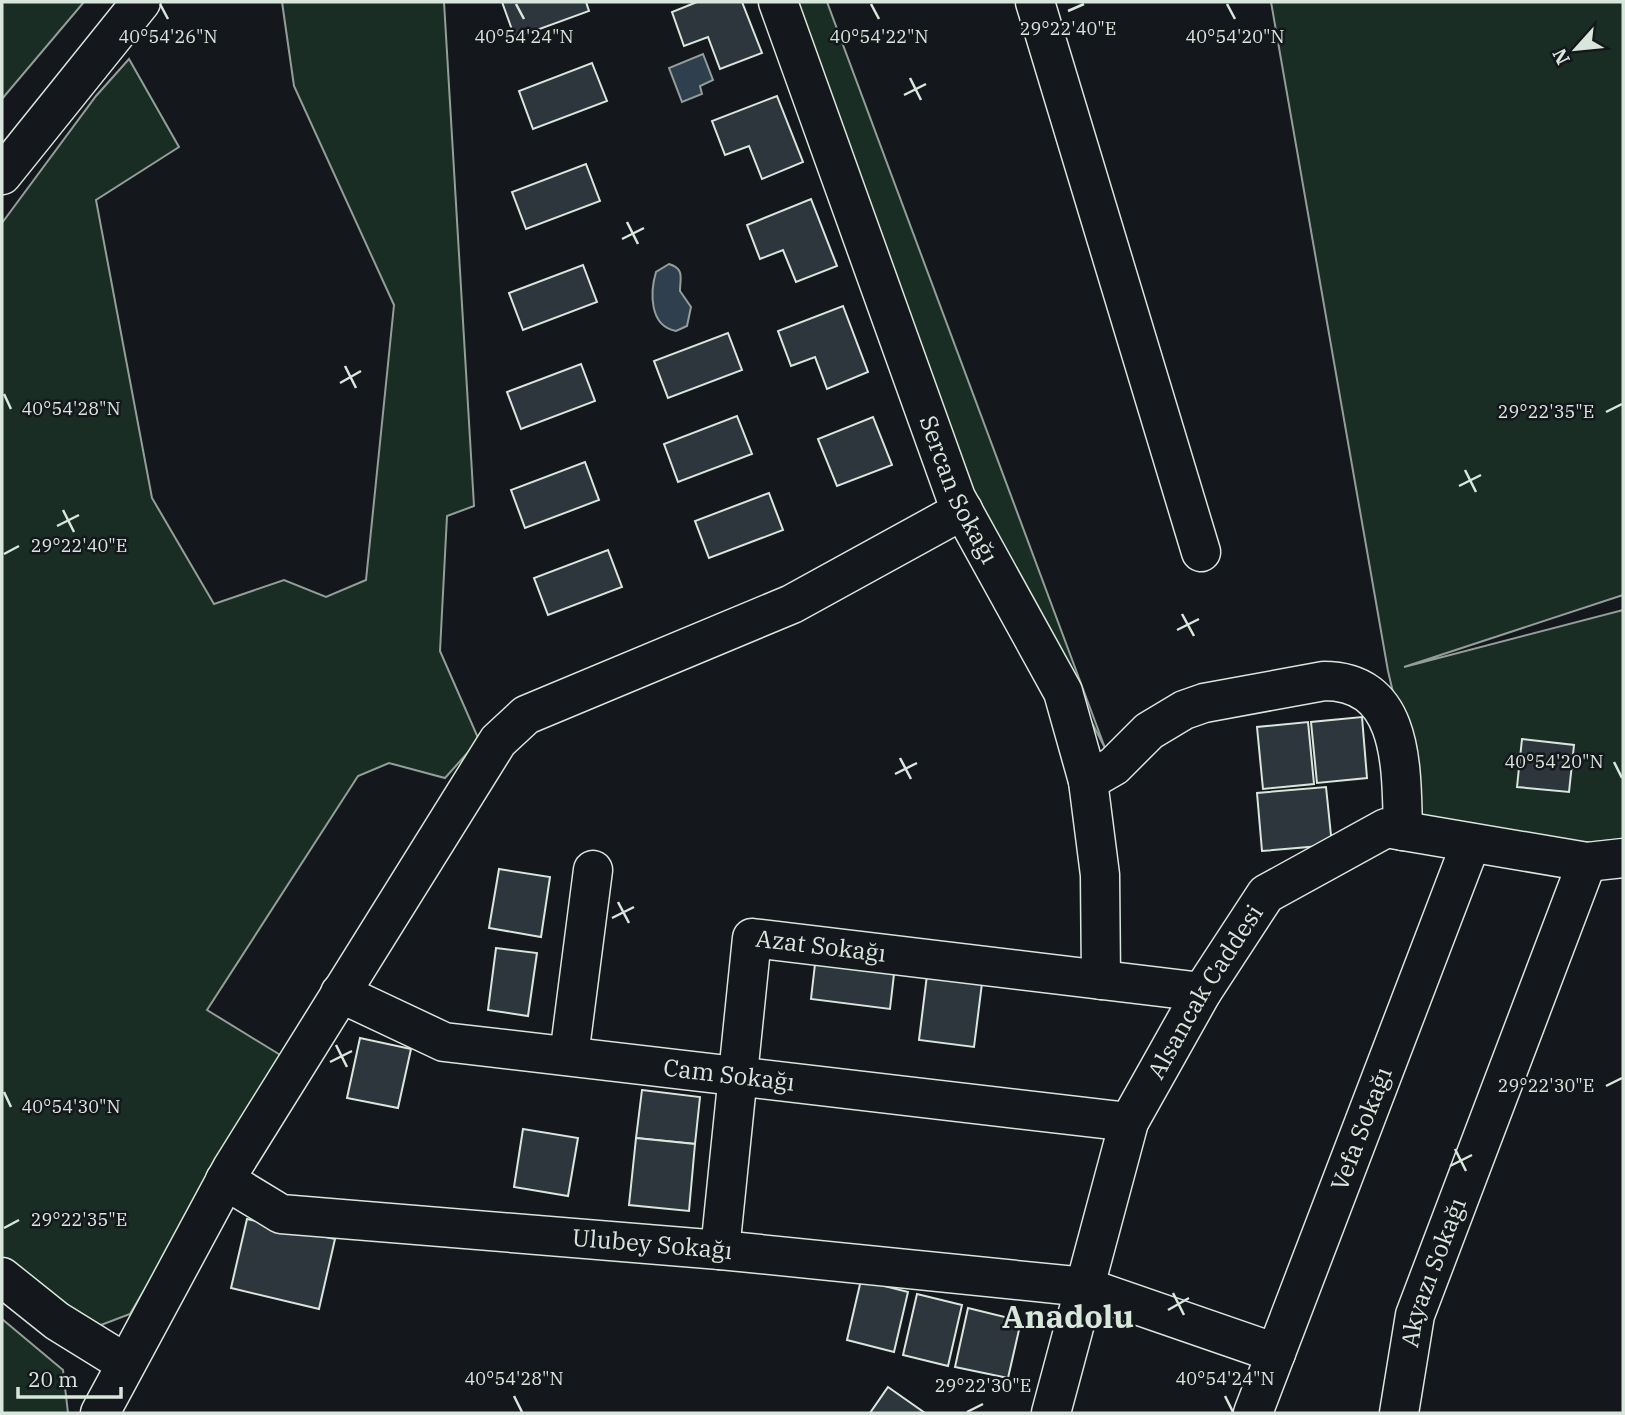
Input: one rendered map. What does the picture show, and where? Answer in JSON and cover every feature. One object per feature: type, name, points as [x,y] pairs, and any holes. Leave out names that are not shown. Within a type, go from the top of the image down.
[{"type":"street","points":[[2,175],[141,2]]},
{"type":"street","name":"Sercan Sokağı","points":[[778,2],[963,510],[1063,692],[1088,781],[1100,875],[1101,980]]},
{"type":"street","points":[[1035,2],[1201,552]]},
{"type":"street","points":[[100,1413],[225,1180],[498,741],[526,715],[792,604],[963,510]]},
{"type":"street","points":[[1088,781],[1114,766],[1149,732],[1184,710],[1244,696],[1342,681],[1373,695],[1388,717],[1401,782],[1404,831]]},
{"type":"street","name":"Alsancak Caddesi","points":[[1051,1413],[1129,1122],[1202,992],[1266,894],[1386,828],[1471,843],[1605,860]]},
{"type":"street","name":"Vefa Sokağı","points":[[1253,1413],[1471,843]]},
{"type":"street","name":"Akyazı Sokağı","points":[[1399,1413],[1415,1315],[1605,860]]},
{"type":"street","points":[[569,1056],[593,870]]},
{"type":"street","name":"Azat Sokağı","points":[[720,1250],[752,937],[1202,992]]},
{"type":"street","name":"Cam Sokağı","points":[[340,993],[444,1042],[1129,1122]]},
{"type":"street","name":"Ulubey Sokağı","points":[[225,1180],[281,1214],[720,1250],[1085,1287],[1276,1353]]},
{"type":"street","points":[[2,1277],[57,1321],[125,1363]]},
{"type":"green space","points":[[2,2],[84,2],[2,99]]},
{"type":"green space","points":[[282,2],[444,2],[474,506],[447,516],[440,651],[479,740],[445,778],[389,763],[358,776],[207,1010],[282,1056],[130,1314],[93,1328],[2,1262],[2,223],[96,96],[129,59],[179,147],[96,200],[152,498],[214,604],[284,580],[326,597],[366,580],[394,305],[294,86]]},
{"type":"green space","points":[[792,2],[827,2],[1105,748],[974,495]]},
{"type":"green space","points":[[1271,2],[1623,2],[1623,595],[1404,667],[1623,610],[1623,839],[1583,843],[1422,816],[1388,671]]},
{"type":"green space","points":[[2,1319],[63,1370],[68,1413],[2,1413]]},
{"type":"water","points":[[703,54],[713,80],[700,86],[702,94],[682,102],[669,68]]},
{"type":"water","points":[[669,264],[680,271],[680,291],[691,307],[687,326],[676,331],[667,328],[656,315],[653,298],[656,272]]},
{"type":"building","points":[[502,2],[586,2],[589,11],[515,38]]},
{"type":"building","points":[[697,2],[742,2],[762,53],[720,69],[708,37],[684,46],[672,12]]},
{"type":"building","points":[[592,63],[607,101],[533,129],[519,91]]},
{"type":"building","points":[[777,96],[803,162],[762,179],[749,146],[725,155],[712,121]]},
{"type":"building","points":[[586,164],[600,201],[526,229],[512,192]]},
{"type":"building","points":[[811,199],[837,266],[796,282],[783,250],[760,259],[747,225]]},
{"type":"building","points":[[583,265],[597,302],[523,330],[509,293]]},
{"type":"building","points":[[843,306],[868,372],[827,389],[815,357],[791,366],[778,331]]},
{"type":"building","points":[[728,333],[742,370],[668,398],[654,361]]},
{"type":"building","points":[[581,364],[595,401],[521,429],[507,392]]},
{"type":"building","points":[[737,416],[752,454],[678,482],[664,444]]},
{"type":"building","points":[[873,417],[892,465],[837,486],[818,439]]},
{"type":"building","points":[[585,462],[599,500],[525,528],[511,490]]},
{"type":"building","points":[[769,493],[783,530],[709,558],[695,521]]},
{"type":"building","points":[[608,550],[622,587],[548,615],[534,578]]},
{"type":"building","points":[[1362,717],[1367,778],[1317,783],[1311,722]]},
{"type":"building","points":[[1308,722],[1314,784],[1263,789],[1257,727]]},
{"type":"building","points":[[1522,739],[1574,745],[1569,792],[1517,787]]},
{"type":"building","points":[[1326,787],[1332,845],[1262,851],[1257,793]]},
{"type":"building","points":[[499,869],[550,877],[541,937],[489,928]]},
{"type":"building","points":[[496,948],[537,953],[528,1016],[488,1010]]},
{"type":"building","points":[[815,964],[894,974],[890,1009],[811,999]]},
{"type":"building","points":[[928,967],[983,975],[974,1047],[919,1040]]},
{"type":"building","points":[[360,1038],[411,1049],[398,1108],[347,1098]]},
{"type":"building","points":[[642,1090],[700,1097],[695,1144],[636,1138]]},
{"type":"building","points":[[523,1129],[578,1138],[568,1196],[514,1187]]},
{"type":"building","points":[[636,1138],[695,1144],[689,1211],[629,1205]]},
{"type":"building","points":[[247,1219],[335,1239],[319,1309],[231,1288]]},
{"type":"building","points":[[861,1280],[908,1292],[894,1352],[847,1340]]},
{"type":"building","points":[[917,1294],[962,1305],[948,1366],[903,1355]]},
{"type":"building","points":[[968,1308],[1021,1321],[1008,1378],[955,1367]]},
{"type":"building","points":[[888,1387],[925,1413],[870,1413]]},
{"type":"district","name":"Anadolu","points":[[1068,1317]]}]
